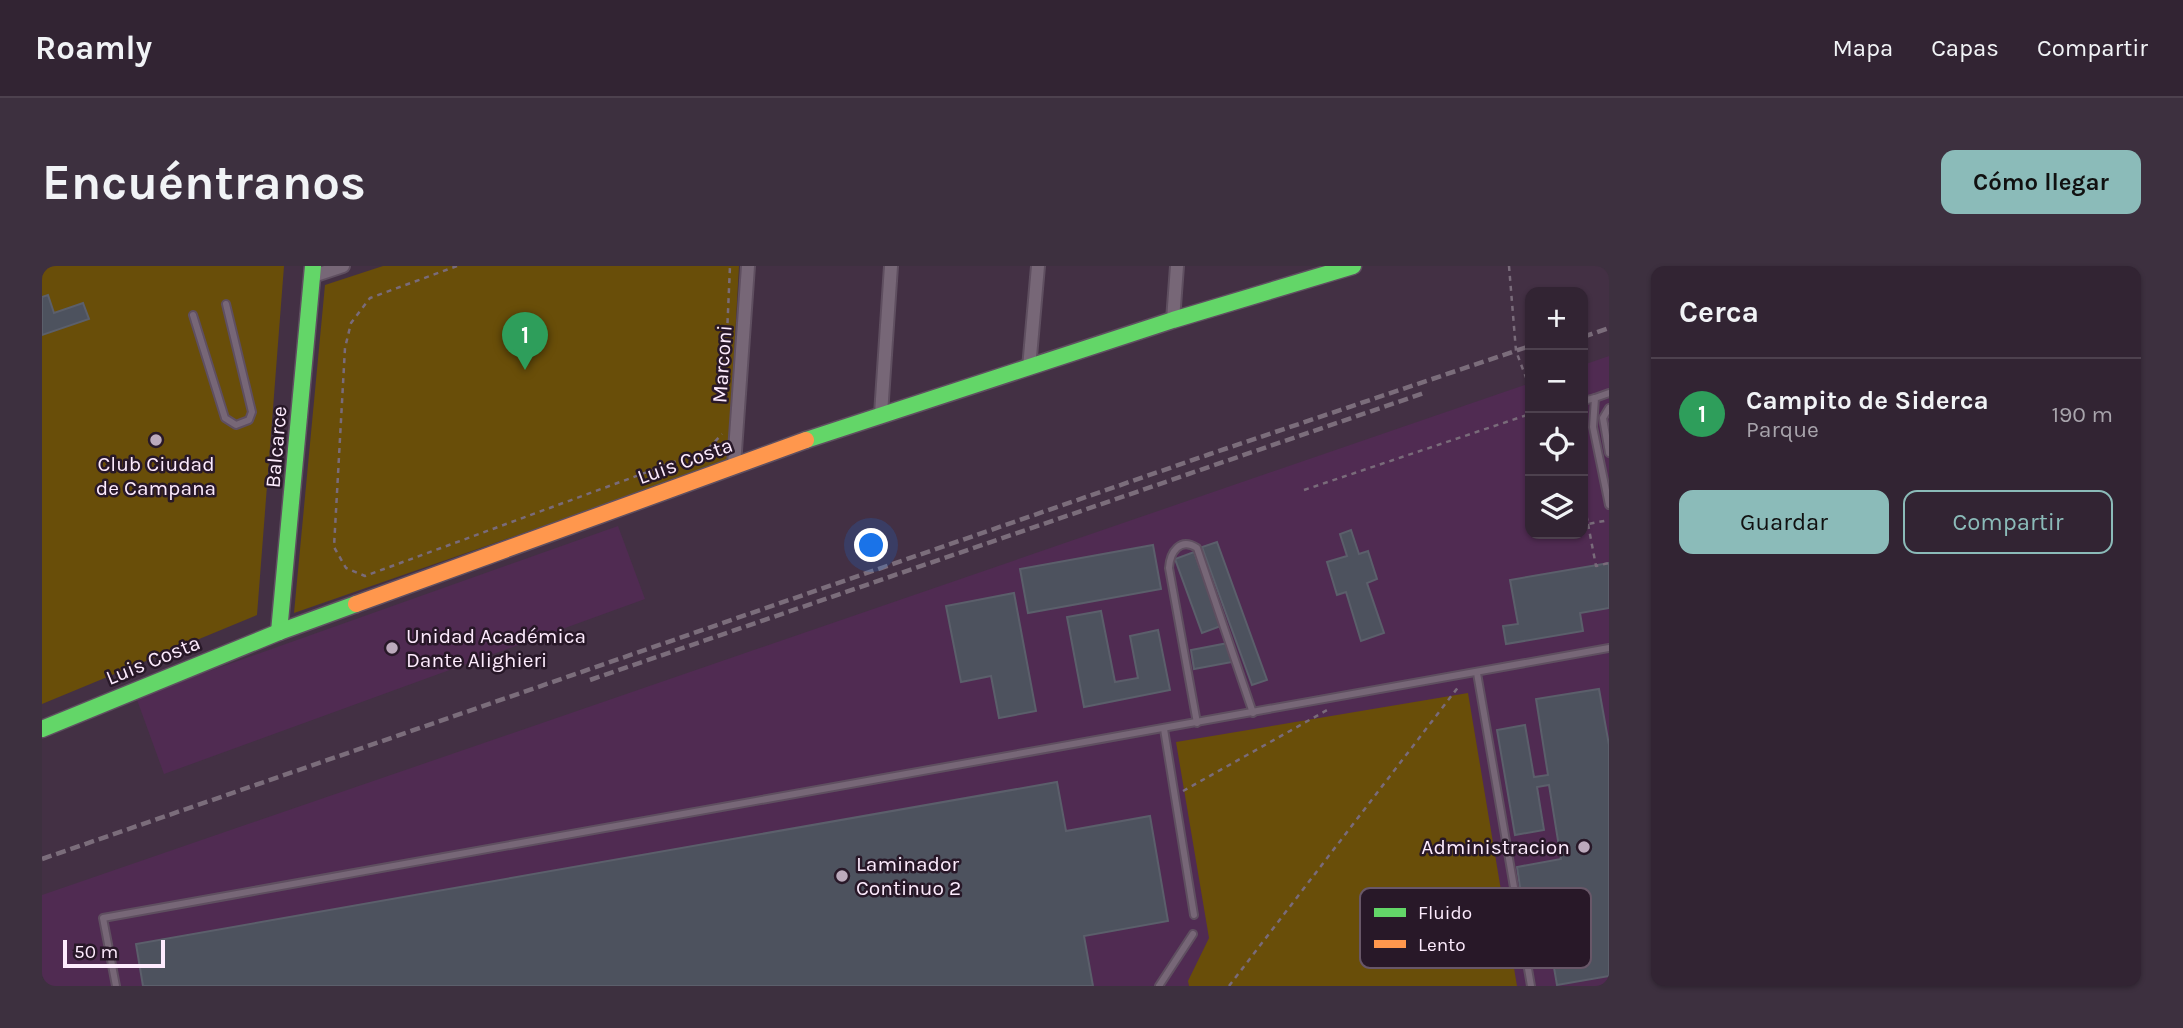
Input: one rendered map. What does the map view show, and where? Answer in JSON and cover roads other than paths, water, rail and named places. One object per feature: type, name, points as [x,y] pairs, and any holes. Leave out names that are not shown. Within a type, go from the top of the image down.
[{"type":"street","points":[[313,271],[342,266]]},
{"type":"street","name":"Marconi","points":[[734,466],[748,266]]},
{"type":"street","points":[[881,414],[891,266]]},
{"type":"street","points":[[1029,368],[1038,266]]},
{"type":"street","points":[[1173,320],[1177,266]]},
{"type":"street","name":"Luis Costa","points":[[42,729],[279,632],[881,414],[1320,272],[1353,266]]},
{"type":"street","name":"Balcarce","points":[[279,632],[313,271]]},
{"type":"lane","points":[[193,315],[225,418],[236,425],[249,420],[252,412],[226,304]]},
{"type":"lane","points":[[1588,400],[1609,393]]},
{"type":"lane","points":[[1595,398],[1593,427],[1609,505]]},
{"type":"lane","points":[[1609,408],[1603,418],[1609,453]]},
{"type":"lane","points":[[1197,723],[1169,568],[1174,549],[1184,545],[1192,544],[1197,548],[1253,713]]},
{"type":"lane","points":[[116,986],[103,918],[1609,648]]},
{"type":"lane","points":[[1477,673],[1514,888]]},
{"type":"lane","points":[[1164,729],[1194,915]]},
{"type":"lane","points":[[1159,986],[1193,934]]},
{"type":"lane","points":[[1528,968],[1531,986]]},
{"type":"railway","points":[[1588,335],[1609,328]]},
{"type":"railway","points":[[42,859],[1210,454],[1525,348]]},
{"type":"railway","points":[[590,680],[1424,393]]},
{"type":"place","name":"Campito de Siderca","points":[[525,370]]},
{"type":"place","name":"Club Ciudad de Campana","points":[[156,440]]},
{"type":"place","name":"Unidad Académica Dante Alighieri","points":[[392,648]]},
{"type":"place","name":"Administracion","points":[[1584,847]]},
{"type":"place","name":"Laminador Continuo 2","points":[[842,876]]}]
